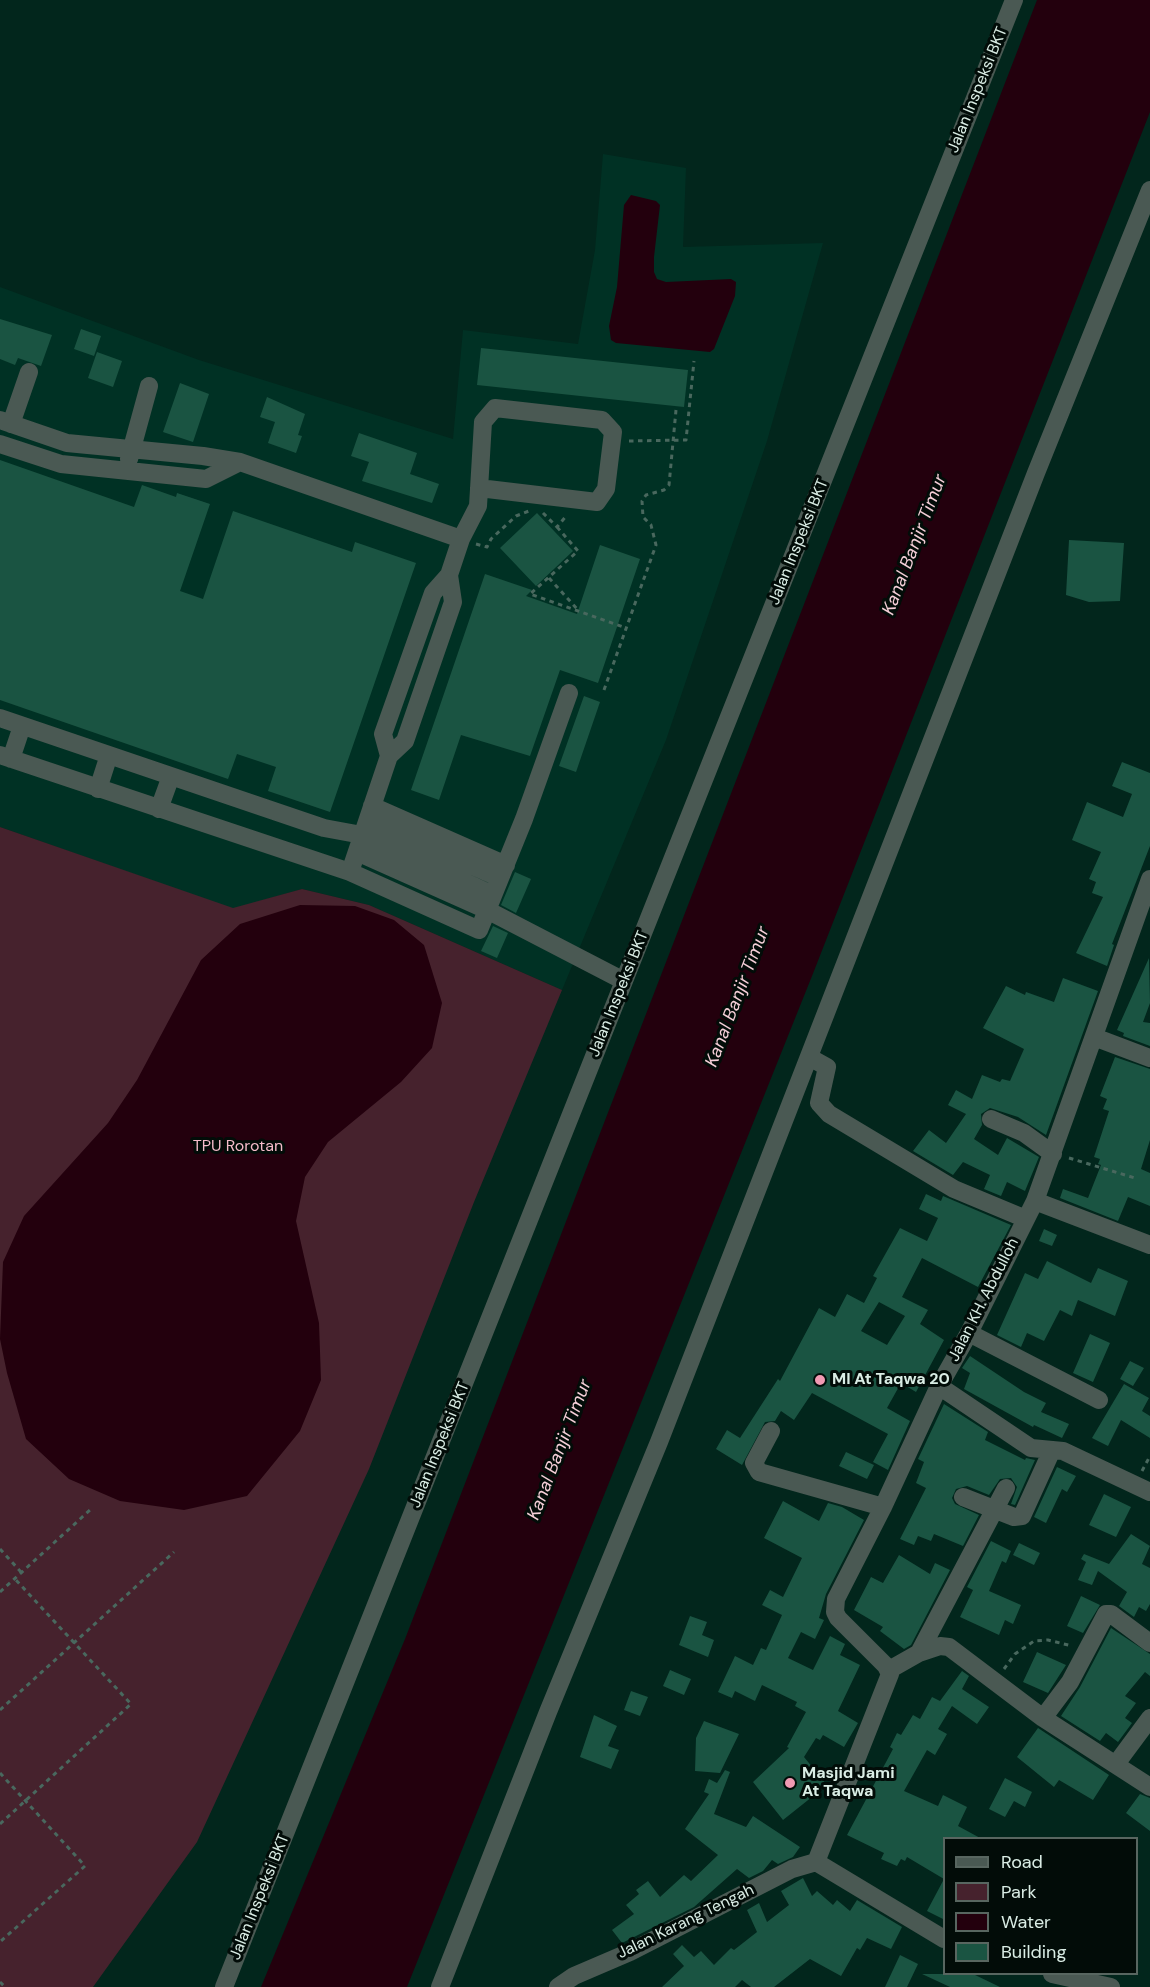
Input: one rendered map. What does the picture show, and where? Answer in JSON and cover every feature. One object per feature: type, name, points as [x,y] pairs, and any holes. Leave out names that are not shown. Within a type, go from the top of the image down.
[{"type":"street","name":"Jalan Inspeksi BKT","points":[[224,1987],[1014,0]]},
{"type":"street","points":[[440,1987],[548,1712],[664,1431],[1036,473],[1150,190]]},
{"type":"street","points":[[29,372],[6,422],[67,443],[240,462],[461,538]]},
{"type":"street","points":[[127,471],[130,449],[149,386]]},
{"type":"street","points":[[350,872],[388,756],[383,734],[433,593],[448,575],[461,538],[478,506],[479,488],[483,422],[495,408],[602,420],[613,432],[606,489],[597,502],[479,488]]},
{"type":"street","points":[[0,444],[61,464],[206,479],[240,462]]},
{"type":"street","points":[[22,726],[6,757],[350,872],[479,930],[570,693]]},
{"type":"street","points":[[0,718],[324,828],[365,828],[497,887],[624,981]]},
{"type":"street","points":[[98,789],[109,755]]},
{"type":"street","points":[[159,809],[171,776]]},
{"type":"street","points":[[365,828],[497,887]]},
{"type":"street","name":"Jalan KH. Abdulloh","points":[[889,1670],[838,1618],[834,1607],[836,1599],[883,1507],[939,1386],[969,1334],[1035,1201],[1094,1037],[1145,910],[1150,879]]},
{"type":"street","points":[[1094,1037],[1150,1058]]},
{"type":"street","points":[[809,1057],[827,1067],[819,1103],[829,1114],[954,1189],[1026,1219]]},
{"type":"street","points":[[991,1119],[1024,1133],[1053,1154]]},
{"type":"street","points":[[1035,1201],[1150,1245]]},
{"type":"street","points":[[969,1334],[1099,1400]]},
{"type":"street","points":[[939,1386],[1031,1448],[1063,1451],[1150,1492]]},
{"type":"street","points":[[771,1431],[754,1463],[759,1472],[883,1507]]},
{"type":"street","points":[[963,1497],[994,1510],[1022,1516],[1052,1450]]},
{"type":"street","points":[[919,1653],[1006,1488]]},
{"type":"street","points":[[1043,1718],[1087,1652],[1107,1613],[1150,1643]]},
{"type":"street","points":[[943,1938],[816,1862],[846,1779],[885,1687],[889,1670],[919,1653],[940,1646],[949,1647],[1043,1718],[1150,1787]]},
{"type":"street","points":[[1116,1764],[1150,1718]]},
{"type":"street","name":"Jalan Karang Tengah","points":[[558,1987],[574,1976],[630,1952],[792,1869],[816,1862]]},
{"type":"street","points":[[1057,1975],[1111,1987]]},
{"type":"path","points":[[612,439],[686,440],[694,361]]},
{"type":"path","points":[[604,690],[656,545],[651,525],[643,517],[642,501],[646,495],[664,490],[669,485],[676,410]]},
{"type":"path","points":[[557,527],[567,518],[568,499]]},
{"type":"path","points":[[461,538],[487,547],[491,539],[516,516],[529,511],[541,510],[578,551],[530,594],[626,628]]},
{"type":"path","points":[[548,578],[580,612]]},
{"type":"path","points":[[1053,1154],[1135,1178]]},
{"type":"path","points":[[0,1592],[90,1510]]},
{"type":"path","points":[[0,1549],[22,1573]]},
{"type":"path","points":[[0,1710],[174,1552]]},
{"type":"path","points":[[0,1824],[131,1704],[15,1578]]},
{"type":"path","points":[[994,1680],[1015,1654],[1034,1641],[1061,1642],[1087,1652]]},
{"type":"path","points":[[0,1773],[85,1866],[0,1942]]},
{"type":"path","points":[[0,1982],[4,1987]]},
{"type":"shaded area","points":[[603,154],[686,168],[683,247],[823,243],[767,441],[666,740],[562,990],[369,905],[302,889],[233,909],[0,827],[0,287],[199,360],[453,439],[463,330],[578,344],[595,250]]},
{"type":"green space","name":"TPU Rorotan","points":[[0,827],[233,908],[302,889],[369,905],[562,990],[474,1202],[369,1469],[197,1842],[93,1987],[0,1987]]},
{"type":"water","name":"Kanal Banjir Timur","points":[[1037,0],[1150,0],[1150,112],[812,976],[407,1987],[261,1987],[405,1639]]},
{"type":"water","points":[[631,195],[656,201],[660,205],[654,257],[654,272],[657,279],[666,282],[731,279],[736,282],[735,296],[714,349],[710,352],[616,343],[611,340],[609,326],[617,287],[624,205]]},
{"type":"water","points":[[300,905],[355,906],[394,920],[424,945],[442,1003],[432,1048],[401,1082],[328,1142],[305,1177],[296,1221],[319,1323],[321,1380],[300,1431],[247,1496],[184,1510],[120,1501],[69,1479],[26,1439],[0,1339],[3,1262],[24,1216],[108,1123],[137,1080],[201,960],[240,924]]},
{"type":"building","points":[[0,319],[52,335],[41,366],[18,358],[15,365],[0,359]]},
{"type":"building","points":[[81,329],[101,336],[94,356],[74,349]]},
{"type":"building","points":[[481,348],[688,370],[684,407],[477,385]]},
{"type":"building","points":[[97,352],[122,361],[113,387],[88,378]]},
{"type":"building","points":[[180,383],[209,394],[193,442],[163,432]]},
{"type":"building","points":[[267,397],[305,414],[298,435],[302,436],[296,453],[268,443],[275,422],[260,417]]},
{"type":"building","points":[[359,433],[417,453],[410,474],[439,484],[432,503],[362,481],[369,462],[351,456]]},
{"type":"building","points":[[0,460],[134,507],[142,485],[176,497],[177,493],[210,504],[180,591],[203,599],[233,511],[352,552],[355,542],[416,563],[330,812],[268,791],[276,767],[237,754],[228,779],[0,700]]},
{"type":"building","points":[[537,513],[573,551],[536,586],[500,548]]},
{"type":"building","points":[[1069,540],[1124,543],[1120,601],[1089,602],[1066,595]]},
{"type":"building","points":[[600,545],[640,559],[598,683],[560,670],[530,756],[461,735],[439,800],[411,790],[485,574],[532,590],[526,596],[577,614]]},
{"type":"building","points":[[584,696],[600,702],[576,772],[559,766]]},
{"type":"building","points":[[1122,762],[1150,773],[1150,846],[1112,944],[1114,945],[1107,966],[1076,953],[1103,897],[1092,893],[1096,882],[1089,879],[1101,852],[1072,840],[1087,802],[1123,817],[1132,794],[1112,786]]},
{"type":"building","points":[[515,872],[531,879],[516,913],[501,905]]},
{"type":"building","points":[[493,926],[508,933],[497,958],[481,951]]},
{"type":"building","points":[[1149,958],[1150,1003],[1143,1022],[1150,1023],[1150,1046],[1123,1036],[1124,1033],[1117,1030]]},
{"type":"building","points":[[1063,978],[1098,991],[1046,1135],[1018,1117],[990,1108],[981,1114],[982,1125],[974,1139],[998,1155],[1007,1138],[1039,1157],[1025,1191],[1007,1182],[1001,1196],[984,1189],[990,1175],[963,1162],[953,1175],[913,1151],[929,1130],[946,1143],[966,1114],[948,1105],[956,1090],[972,1099],[982,1075],[1000,1082],[1002,1079],[1010,1081],[1024,1049],[983,1028],[1006,986],[1025,995],[1026,992],[1054,1002]]},
{"type":"building","points":[[1115,1057],[1150,1069],[1150,1140],[1141,1169],[1150,1173],[1150,1206],[1128,1197],[1118,1221],[1060,1198],[1063,1189],[1088,1198],[1101,1165],[1098,1164],[1100,1159],[1094,1157],[1109,1111],[1103,1109],[1107,1099],[1100,1096]]},
{"type":"building","points":[[926,1194],[941,1201],[943,1196],[1011,1225],[978,1287],[922,1258],[902,1297],[928,1310],[920,1324],[944,1340],[916,1392],[901,1383],[887,1408],[910,1421],[888,1470],[873,1462],[888,1434],[812,1393],[794,1420],[781,1411],[775,1421],[765,1422],[742,1465],[716,1449],[727,1430],[740,1438],[778,1379],[780,1381],[819,1308],[835,1317],[847,1294],[864,1303],[877,1278],[873,1276],[900,1228],[927,1241],[938,1218],[919,1209]],"holes":[[[879,1302],[905,1316],[887,1345],[861,1331]]]},
{"type":"building","points":[[1044,1229],[1057,1235],[1052,1246],[1039,1241]]},
{"type":"building","points":[[1047,1261],[1091,1283],[1098,1268],[1128,1281],[1115,1316],[1078,1300],[1072,1316],[1060,1310],[1044,1341],[1027,1333],[1021,1347],[997,1335],[1025,1273],[1038,1279]]},
{"type":"building","points":[[1090,1334],[1110,1343],[1093,1382],[1073,1373]]},
{"type":"building","points":[[970,1356],[1024,1392],[1046,1403],[1041,1412],[1069,1424],[1062,1438],[1034,1425],[1033,1427],[964,1389],[970,1373],[962,1368]]},
{"type":"building","points":[[1130,1361],[1144,1368],[1133,1386],[1120,1379]]},
{"type":"building","points":[[1124,1384],[1149,1398],[1142,1411],[1150,1416],[1150,1438],[1121,1420],[1108,1446],[1092,1438]]},
{"type":"building","points":[[944,1404],[988,1432],[985,1440],[1025,1460],[1026,1458],[1035,1460],[1015,1505],[1011,1504],[1017,1487],[1011,1478],[1000,1479],[989,1495],[967,1486],[956,1489],[952,1498],[955,1504],[979,1515],[963,1546],[934,1534],[931,1541],[918,1536],[914,1545],[900,1539],[926,1488],[916,1483],[924,1462],[918,1459]]},
{"type":"building","points":[[846,1452],[874,1465],[867,1479],[839,1466]]},
{"type":"building","points":[[1057,1467],[1076,1476],[1067,1492],[1062,1489],[1046,1523],[1034,1517]]},
{"type":"building","points":[[1104,1494],[1131,1507],[1116,1537],[1089,1525]]},
{"type":"building","points":[[783,1501],[819,1521],[828,1503],[842,1507],[864,1520],[826,1594],[819,1618],[824,1620],[815,1639],[801,1632],[788,1658],[813,1670],[830,1636],[845,1644],[840,1655],[860,1665],[838,1711],[858,1723],[844,1747],[823,1735],[820,1740],[816,1738],[804,1757],[827,1785],[783,1820],[753,1782],[789,1748],[787,1747],[806,1712],[795,1706],[797,1702],[762,1685],[755,1701],[735,1691],[732,1698],[718,1692],[735,1656],[753,1665],[761,1648],[766,1650],[782,1615],[762,1605],[770,1590],[783,1597],[802,1558],[764,1538]]},
{"type":"building","points":[[1131,1534],[1150,1546],[1142,1564],[1150,1568],[1150,1604],[1146,1611],[1139,1607],[1134,1617],[1119,1606],[1127,1592],[1098,1571],[1092,1585],[1078,1580],[1086,1562],[1081,1559],[1084,1554],[1109,1564]]},
{"type":"building","points":[[991,1541],[1011,1551],[1006,1563],[1002,1561],[989,1591],[1021,1605],[1013,1624],[1005,1620],[999,1635],[960,1617],[973,1590],[967,1587]]},
{"type":"building","points":[[1019,1543],[1040,1553],[1034,1565],[1013,1555]]},
{"type":"building","points":[[899,1555],[930,1574],[935,1563],[950,1570],[911,1645],[904,1649],[880,1631],[883,1627],[854,1610],[871,1577],[883,1583]]},
{"type":"building","points":[[1081,1596],[1100,1605],[1083,1633],[1067,1626]]},
{"type":"building","points":[[690,1616],[707,1622],[702,1635],[714,1640],[708,1657],[679,1645]]},
{"type":"building","points":[[1111,1628],[1150,1654],[1150,1676],[1145,1672],[1125,1696],[1136,1703],[1125,1718],[1132,1723],[1118,1742],[1106,1733],[1100,1741],[1061,1716],[1080,1687]]},
{"type":"building","points":[[1037,1652],[1066,1665],[1048,1693],[1023,1682]]},
{"type":"building","points":[[670,1670],[691,1679],[684,1695],[663,1686]]},
{"type":"building","points":[[962,1671],[969,1676],[962,1689],[989,1707],[977,1724],[952,1706],[938,1729],[947,1734],[935,1755],[927,1750],[904,1791],[938,1806],[943,1795],[967,1807],[958,1826],[978,1837],[943,1837],[943,1878],[907,1857],[905,1861],[901,1859],[897,1866],[881,1859],[884,1853],[847,1835],[893,1749],[890,1747],[897,1733],[901,1735],[913,1715],[920,1719],[932,1697],[940,1701]]},
{"type":"building","points":[[631,1691],[648,1697],[640,1716],[624,1710]]},
{"type":"building","points":[[594,1715],[617,1726],[608,1746],[619,1750],[611,1769],[580,1757]]},
{"type":"building","points":[[704,1721],[739,1734],[720,1773],[695,1771],[696,1738]]},
{"type":"building","points":[[1038,1728],[1109,1775],[1093,1800],[1059,1780],[1054,1787],[1017,1757]]},
{"type":"building","points":[[725,1770],[730,1772],[714,1814],[746,1827],[753,1816],[800,1847],[793,1857],[778,1864],[772,1860],[763,1871],[749,1878],[737,1869],[694,1907],[622,1943],[612,1930],[634,1914],[626,1905],[639,1894],[636,1890],[648,1881],[660,1897],[684,1875],[691,1881],[718,1855],[685,1829],[709,1794],[704,1792],[709,1779],[717,1783]]},
{"type":"building","points":[[1005,1778],[1032,1792],[1025,1807],[1014,1801],[1005,1817],[989,1809]]},
{"type":"building","points":[[1140,1794],[1150,1798],[1150,1831],[1126,1813]]},
{"type":"building","points":[[803,1878],[812,1896],[817,1891],[833,1905],[837,1900],[850,1911],[857,1900],[902,1927],[891,1949],[867,1938],[860,1950],[857,1948],[841,1976],[810,1959],[774,1987],[751,1987],[742,1980],[735,1987],[662,1987],[684,1966],[673,1954],[682,1945],[694,1957],[701,1951],[714,1965],[731,1948],[734,1950],[757,1932],[747,1910],[759,1903],[767,1922],[789,1905],[781,1891]]},
{"type":"building","points":[[943,1881],[943,1919],[927,1911]]},
{"type":"building","points":[[900,1955],[918,1964],[907,1987],[885,1987]]},
{"type":"building","points":[[922,1974],[975,1975],[1000,1987],[950,1987]]},
{"type":"place","name":"MI At Taqwa 20","points":[[820,1380]]},
{"type":"place","name":"Masjid Jami At Taqwa","points":[[790,1783]]}]
